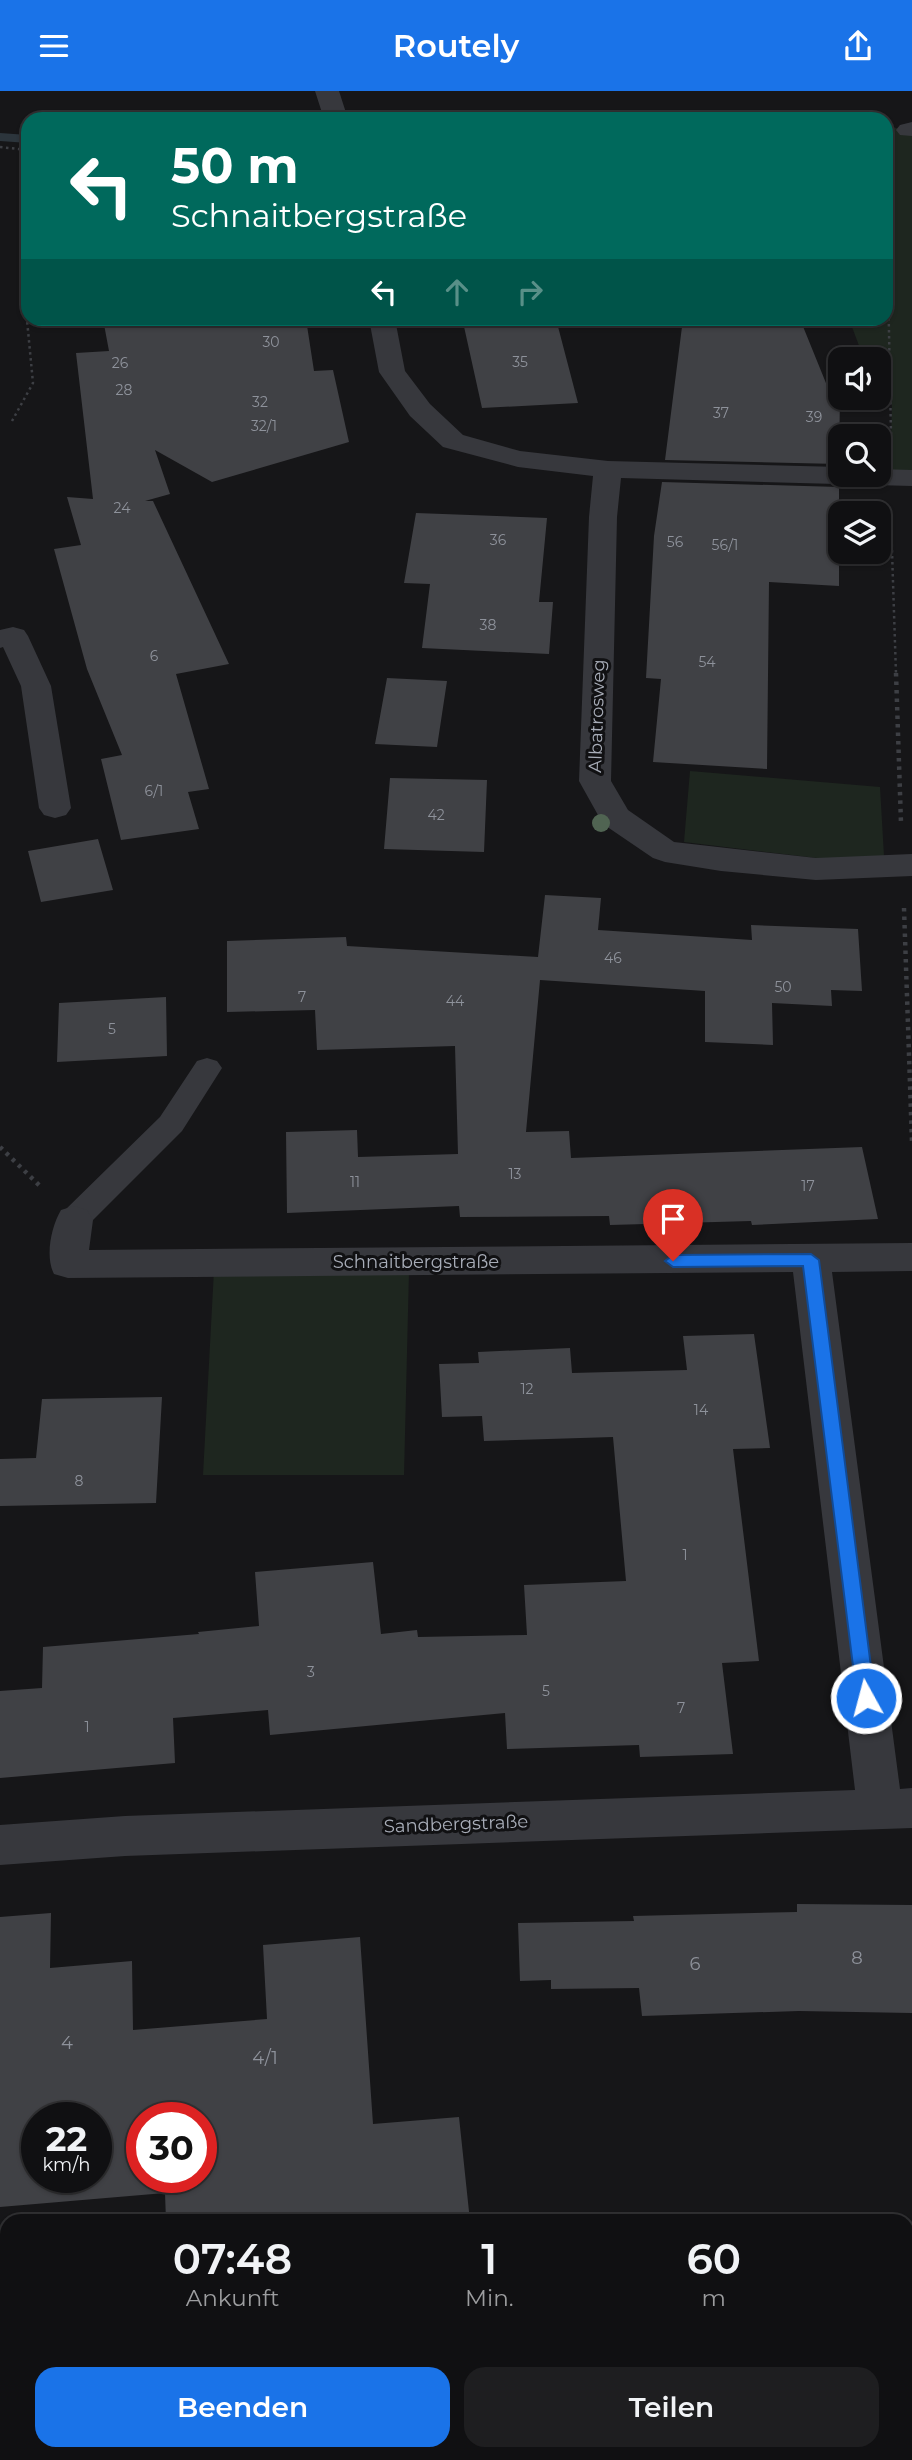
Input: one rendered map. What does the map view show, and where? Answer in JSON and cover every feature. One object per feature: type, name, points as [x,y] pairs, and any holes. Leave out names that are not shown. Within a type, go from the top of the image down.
[{"type":"street","points":[[327,91],[334,112]]},
{"type":"street","points":[[383,326],[392,372],[420,410],[453,441],[518,460],[608,469],[901,478]]},
{"type":"street","name":"Albatrosweg","points":[[608,469],[603,517],[595,781],[615,817],[665,851],[816,869],[907,865]]},
{"type":"street","points":[[0,639],[13,636],[37,686],[55,809]]},
{"type":"street","name":"Schnaitbergstraße","points":[[74,1220],[68,1264],[811,1260],[912,1257]]},
{"type":"street","points":[[811,1260],[896,1807]]},
{"type":"street","name":"Sandbergstraße","points":[[0,1845],[125,1836],[896,1807]]},
{"type":"lane","points":[[74,1220],[171,1124],[207,1068]]},
{"type":"path","points":[[0,147],[21,149]]},
{"type":"path","points":[[12,421],[33,383],[28,326]]},
{"type":"path","points":[[890,326],[892,404],[901,478],[912,1142]]},
{"type":"path","points":[[0,1147],[74,1220]]},
{"type":"shaded area","points":[[893,127],[912,131],[912,478],[891,477],[891,347],[860,347],[852,326],[893,326]]},
{"type":"shaded area","points":[[690,771],[880,787],[884,856],[825,859],[684,842]]},
{"type":"shaded area","points":[[214,1270],[409,1271],[404,1475],[203,1475]]},
{"type":"building","points":[[104,326],[307,326],[314,371],[333,370],[349,442],[212,482],[155,450],[170,494],[145,501],[153,501],[229,664],[176,674],[209,789],[188,792],[199,829],[121,840],[101,759],[122,755],[87,669],[54,549],[81,545],[67,497],[93,499],[76,353],[109,351]]},
{"type":"building","points":[[464,326],[558,326],[578,403],[482,408]]},
{"type":"building","points":[[682,326],[803,326],[828,388],[828,410],[840,410],[840,424],[828,424],[828,464],[665,460]]},
{"type":"building","points":[[662,482],[839,487],[839,501],[828,501],[828,564],[839,564],[839,586],[769,582],[767,769],[653,762],[661,679],[646,678],[654,536]]},
{"type":"building","points":[[416,513],[547,518],[539,602],[553,602],[549,654],[422,648],[430,584],[404,583]]},
{"type":"building","points":[[387,678],[447,681],[437,747],[375,744]]},
{"type":"building","points":[[390,778],[487,780],[484,852],[384,849]]},
{"type":"building","points":[[98,839],[113,890],[41,902],[28,851]]},
{"type":"building","points":[[545,895],[601,898],[598,930],[752,940],[751,925],[858,929],[862,991],[831,990],[832,1006],[772,1003],[773,1045],[705,1042],[705,991],[540,980],[526,1132],[569,1131],[571,1158],[862,1147],[878,1219],[752,1225],[751,1221],[610,1225],[609,1216],[460,1217],[459,1206],[287,1213],[286,1132],[357,1130],[358,1157],[458,1154],[455,1046],[317,1050],[315,1010],[227,1012],[227,941],[346,937],[347,946],[538,957]]},
{"type":"building","points":[[166,997],[167,1056],[57,1062],[59,1003]]},
{"type":"building","points":[[754,1334],[770,1448],[733,1449],[759,1661],[722,1663],[733,1754],[640,1757],[639,1745],[507,1749],[505,1713],[270,1735],[268,1710],[173,1718],[175,1763],[0,1778],[0,1691],[42,1688],[43,1647],[199,1634],[198,1632],[259,1626],[255,1572],[373,1562],[381,1634],[417,1630],[418,1637],[527,1635],[524,1585],[626,1581],[613,1437],[484,1441],[482,1416],[442,1417],[439,1364],[479,1363],[478,1352],[570,1348],[572,1373],[687,1370],[683,1336]]},
{"type":"building","points":[[162,1397],[156,1503],[0,1506],[0,1459],[36,1458],[42,1399]]},
{"type":"building","points":[[797,1904],[912,1905],[912,2013],[799,2011],[642,2016],[639,1988],[551,1989],[551,1980],[520,1981],[518,1923],[634,1921],[633,1916],[797,1912]]},
{"type":"building","points":[[51,1913],[50,1968],[132,1961],[133,2030],[267,2019],[263,1945],[360,1937],[373,2124],[459,2117],[469,2214],[166,2214],[165,2193],[0,2207],[0,1917]]},
{"type":"waterway","points":[[0,137],[21,138]]},
{"type":"route","points":[[673,1261],[811,1260],[866,1698]]}]
